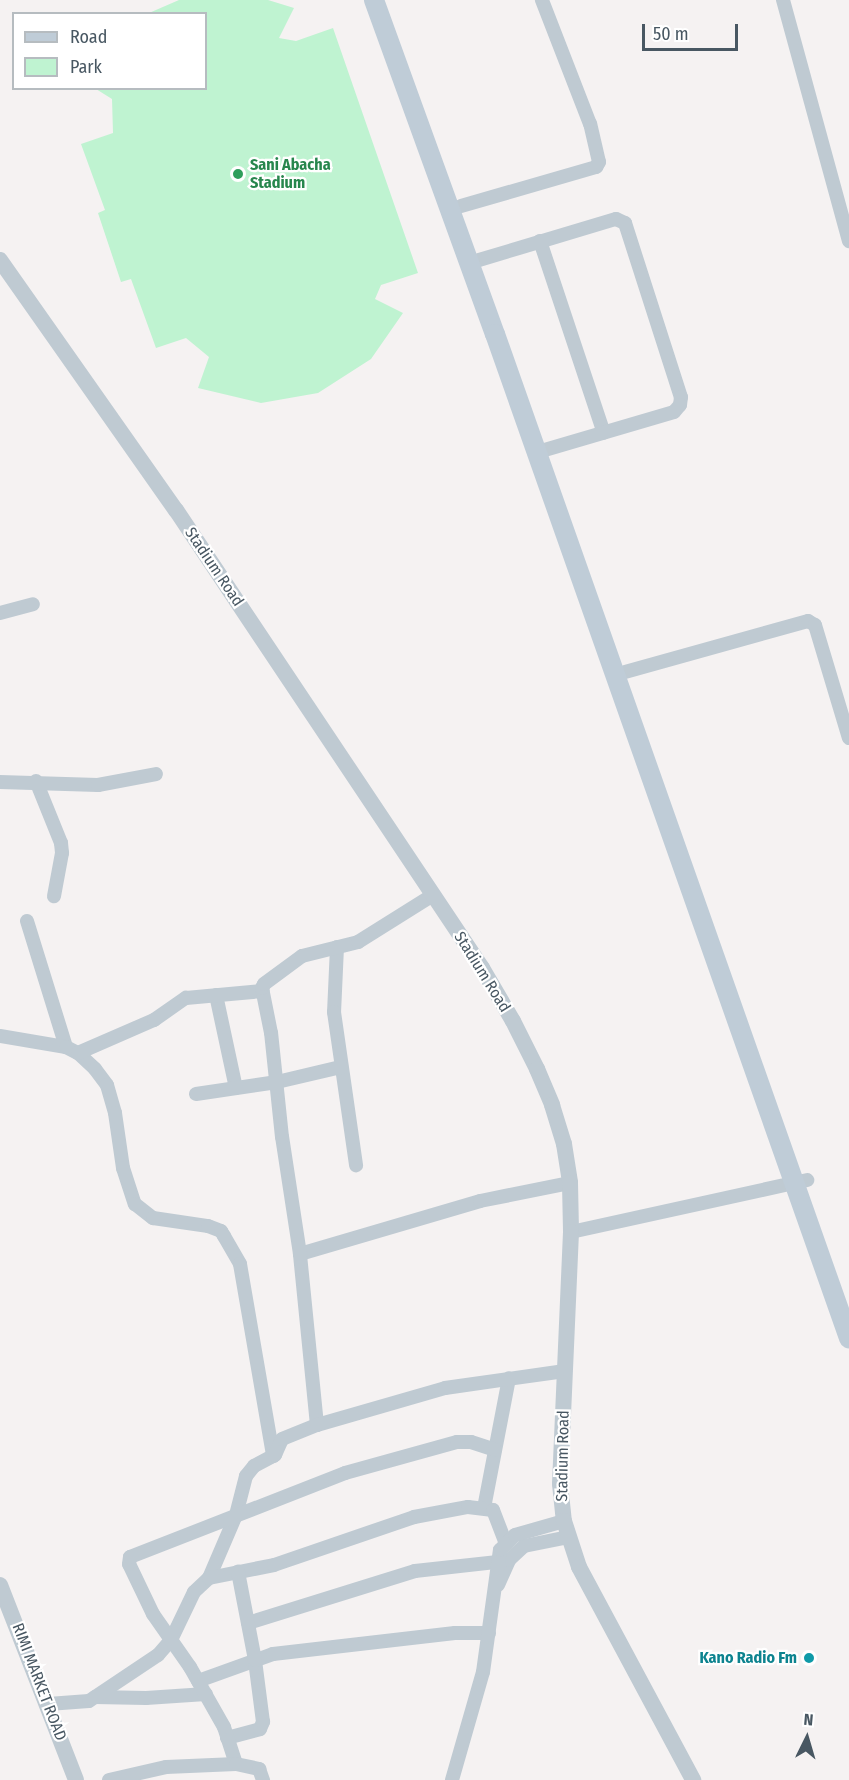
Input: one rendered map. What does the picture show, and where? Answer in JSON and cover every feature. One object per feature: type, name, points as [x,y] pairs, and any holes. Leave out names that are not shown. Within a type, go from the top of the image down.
[{"type":"main road","points":[[374,0],[545,450],[625,672],[801,1182],[849,1338]]},
{"type":"main road","points":[[388,0],[461,206],[503,342],[801,1182],[849,1298]]},
{"type":"street","points":[[461,206],[596,166],[599,162],[590,123],[542,0]]},
{"type":"street","points":[[783,0],[849,242]]},
{"type":"street","points":[[479,260],[616,219],[625,223],[681,397],[680,405],[674,412],[545,450]]},
{"type":"street","points":[[540,241],[604,433]]},
{"type":"street","name":"Stadium Road","points":[[0,260],[176,510],[433,895],[513,1021],[537,1069],[552,1105],[564,1144],[570,1183],[572,1232],[560,1484],[566,1529],[579,1567],[693,1780]]},
{"type":"street","points":[[0,613],[33,604]]},
{"type":"street","points":[[625,672],[808,621],[815,625],[849,738]]},
{"type":"street","points":[[0,782],[98,784],[156,774]]},
{"type":"street","points":[[36,781],[61,843],[62,853],[54,896]]},
{"type":"street","points":[[317,1425],[300,1254],[282,1137],[277,1082],[263,991],[264,984],[302,956],[358,942],[433,895]]},
{"type":"street","points":[[27,921],[72,1050],[107,1085],[115,1113],[123,1168],[135,1204],[153,1218],[221,1231],[240,1264],[273,1456]]},
{"type":"street","points":[[337,947],[333,1012],[356,1165]]},
{"type":"street","points":[[0,1036],[72,1050],[154,1020],[186,998],[263,991]]},
{"type":"street","points":[[216,995],[236,1088]]},
{"type":"street","points":[[196,1094],[277,1082],[341,1067]]},
{"type":"street","points":[[572,1232],[801,1182]]},
{"type":"street","points":[[300,1254],[480,1201],[570,1183]]},
{"type":"street","points":[[48,1704],[80,1703],[95,1697],[158,1655],[171,1640],[194,1592],[209,1578],[236,1515],[250,1470],[273,1456],[282,1439],[317,1425],[445,1388],[565,1371]]},
{"type":"street","points":[[484,1508],[509,1378]]},
{"type":"street","points":[[236,1764],[227,1738],[202,1687],[153,1614],[129,1564],[130,1557],[345,1473],[439,1446],[471,1442],[495,1450]]},
{"type":"street","points":[[209,1578],[274,1565],[414,1517],[468,1507],[493,1510],[505,1542]]},
{"type":"street","points":[[452,1780],[483,1672],[496,1562],[505,1542],[515,1535],[566,1529]]},
{"type":"street","points":[[494,1593],[509,1560],[524,1545],[566,1529]]},
{"type":"street","points":[[248,1623],[415,1570],[496,1562]]},
{"type":"street","points":[[227,1738],[262,1727],[255,1659],[238,1572]]},
{"type":"street","name":"RIMI MARKET ROAD","points":[[0,1585],[76,1780]]},
{"type":"street","points":[[95,1697],[146,1698],[202,1687],[255,1659],[309,1648],[455,1633],[489,1633]]},
{"type":"street","points":[[109,1780],[166,1767],[236,1764],[259,1769],[263,1780]]},
{"type":"green space","name":"Sani Abacha Stadium","points":[[179,0],[268,0],[294,8],[279,38],[296,41],[333,28],[418,273],[381,285],[375,299],[403,313],[371,359],[318,393],[261,403],[198,388],[209,357],[186,338],[156,348],[131,279],[121,282],[98,213],[105,210],[81,144],[113,133],[112,99],[98,90],[207,90],[207,12],[151,12]]},
{"type":"place","name":"Sani Abacha Stadium","points":[[238,174]]},
{"type":"place","name":"Kano Radio Fm","points":[[809,1658]]}]
